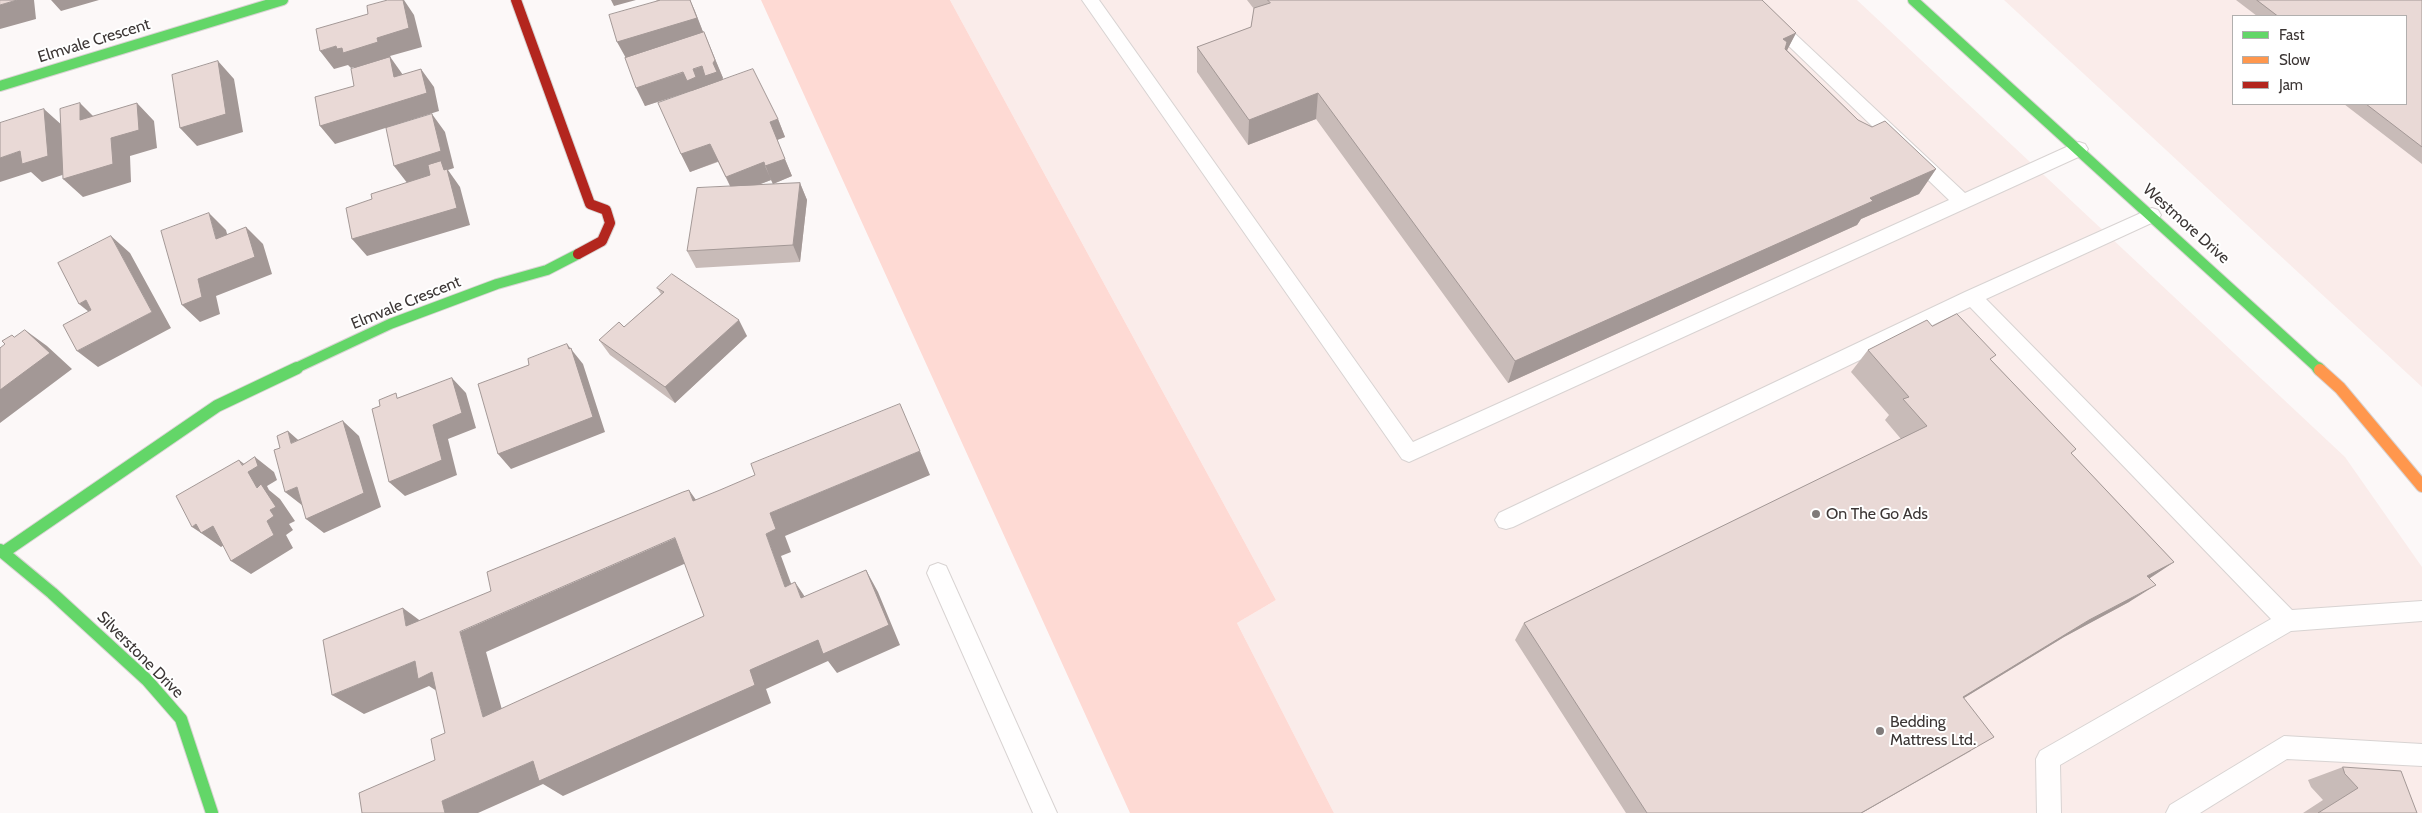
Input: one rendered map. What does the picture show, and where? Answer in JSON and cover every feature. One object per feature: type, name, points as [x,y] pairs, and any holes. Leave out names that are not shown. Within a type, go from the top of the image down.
[{"type":"street","name":"Elmvale Crescent","points":[[0,86],[283,0]]},
{"type":"street","name":"Elmvale Crescent","points":[[2,551],[217,406],[390,324],[498,284],[546,270],[602,241],[610,223],[606,210],[590,204],[516,0]]},
{"type":"street","name":"Westmore Drive","points":[[1913,0],[2152,215],[2340,388],[2422,486]]},
{"type":"street","name":"Silverstone Drive","points":[[2,551],[52,593],[147,680],[181,718],[212,813]]},
{"type":"lane","points":[[1090,0],[1409,453],[2079,149]]},
{"type":"lane","points":[[1749,0],[1963,202]]},
{"type":"lane","points":[[1506,520],[1972,297],[2152,215]]},
{"type":"lane","points":[[1972,297],[2288,621]]},
{"type":"lane","points":[[938,574],[1045,813]]},
{"type":"lane","points":[[2049,813],[2048,759],[2288,621],[2422,611]]},
{"type":"lane","points":[[2178,813],[2284,747],[2422,755]]},
{"type":"shaded area","points":[[761,0],[950,0],[1276,600],[1237,623],[1334,813],[1130,813]]},
{"type":"shaded area","points":[[950,0],[1857,0],[2345,457],[2422,567],[2422,813],[1334,813],[1237,623],[1276,600]]},
{"type":"shaded area","points":[[2004,0],[2422,0],[2422,387]]},
{"type":"building","points":[[0,0],[17,0],[0,5]]},
{"type":"building","points":[[388,0],[403,0],[409,28],[377,38],[378,42],[343,53],[342,48],[337,49],[336,46],[320,51],[316,29],[368,14],[367,6]]},
{"type":"building","points":[[661,0],[690,0],[697,18],[617,42],[609,15]]},
{"type":"building","points":[[1268,0],[1762,0],[1796,33],[1783,39],[1787,42],[1785,49],[1858,120],[1872,127],[1885,121],[1936,169],[1870,198],[1873,201],[1515,361],[1318,93],[1249,120],[1197,47],[1251,27],[1254,8],[1270,3]]},
{"type":"building","points":[[2257,0],[2422,0],[2422,147],[2367,105],[2407,105],[2407,15],[2277,15]]},
{"type":"building","points":[[704,32],[715,60],[713,63],[717,72],[705,76],[702,66],[693,69],[696,77],[687,81],[683,72],[636,88],[625,58]]},
{"type":"building","points":[[390,57],[394,77],[421,69],[427,93],[320,126],[315,97],[354,86],[351,69]]},
{"type":"building","points":[[218,61],[226,114],[180,128],[172,75]]},
{"type":"building","points":[[753,69],[778,119],[770,122],[785,159],[765,166],[764,162],[726,177],[710,144],[681,154],[658,103]]},
{"type":"building","points":[[80,103],[80,120],[137,103],[139,130],[111,138],[113,164],[63,179],[60,109]]},
{"type":"building","points":[[44,109],[48,156],[22,164],[20,151],[0,158],[0,123]]},
{"type":"building","points":[[432,114],[441,151],[394,166],[386,128]]},
{"type":"building","points":[[441,161],[444,170],[447,169],[457,208],[352,239],[346,208],[372,199],[371,194],[430,175],[428,165]]},
{"type":"building","points":[[800,183],[793,245],[687,251],[697,188]]},
{"type":"building","points":[[209,213],[216,239],[246,227],[255,257],[198,279],[202,297],[182,305],[161,231]]},
{"type":"building","points":[[111,236],[152,312],[77,351],[63,325],[91,310],[86,300],[79,304],[58,263]]},
{"type":"building","points":[[672,274],[739,320],[665,387],[599,340],[619,322],[624,327],[664,292],[657,288]]},
{"type":"building","points":[[1957,314],[1996,355],[1990,359],[2076,449],[2071,453],[2174,562],[2147,576],[2156,585],[2089,620],[1963,697],[1994,737],[1861,813],[1647,813],[1524,623],[1927,426],[1903,399],[1909,397],[1868,350],[1927,320],[1932,326]]},
{"type":"building","points":[[25,330],[50,353],[0,390],[0,348],[5,344],[2,341],[12,335],[14,337]]},
{"type":"building","points":[[567,344],[569,349],[571,348],[593,417],[498,454],[478,384],[529,365],[528,359]]},
{"type":"building","points":[[452,378],[462,413],[433,425],[442,460],[389,482],[372,409],[380,406],[379,400],[396,393],[397,398]]},
{"type":"building","points":[[900,404],[920,451],[770,513],[776,529],[766,534],[785,587],[795,582],[801,598],[866,570],[889,625],[823,654],[818,640],[750,670],[755,685],[539,781],[533,761],[442,801],[445,813],[362,813],[359,793],[435,760],[431,739],[445,733],[432,672],[418,679],[415,661],[332,695],[323,640],[403,608],[406,626],[491,591],[487,572],[683,492],[689,490],[693,501],[720,490],[755,475],[751,464]],"holes":[[[675,538],[704,616],[483,717],[460,632]]]},
{"type":"building","points":[[343,421],[364,493],[306,519],[297,487],[285,492],[274,450],[280,448],[277,436],[288,431],[291,443]]},
{"type":"building","points":[[255,457],[258,466],[248,472],[257,488],[261,484],[276,507],[270,510],[274,516],[267,521],[274,535],[231,561],[213,526],[201,533],[196,524],[192,527],[176,496],[239,460],[242,465]]},
{"type":"building","points":[[2343,767],[2401,771],[2417,813],[2318,813],[2358,788],[2345,774]]},
{"type":"traffic: fast","points":[[0,86],[283,0]]},
{"type":"traffic: fast","points":[[1913,0],[2320,370]]},
{"type":"traffic: fast","points":[[4,552],[217,406],[390,324],[497,284],[547,270],[578,254]]},
{"type":"traffic: fast","points":[[0,550],[52,593],[147,680],[181,719],[212,813]]},
{"type":"traffic: slow","points":[[2320,370],[2340,388],[2422,486]]},
{"type":"traffic: jam","points":[[516,0],[590,204],[606,210],[610,223],[602,241],[578,254]]},
{"type":"place","name":"On The Go Ads","points":[[1816,514]]},
{"type":"place","name":"Bedding Mattress Ltd.","points":[[1880,731]]}]
